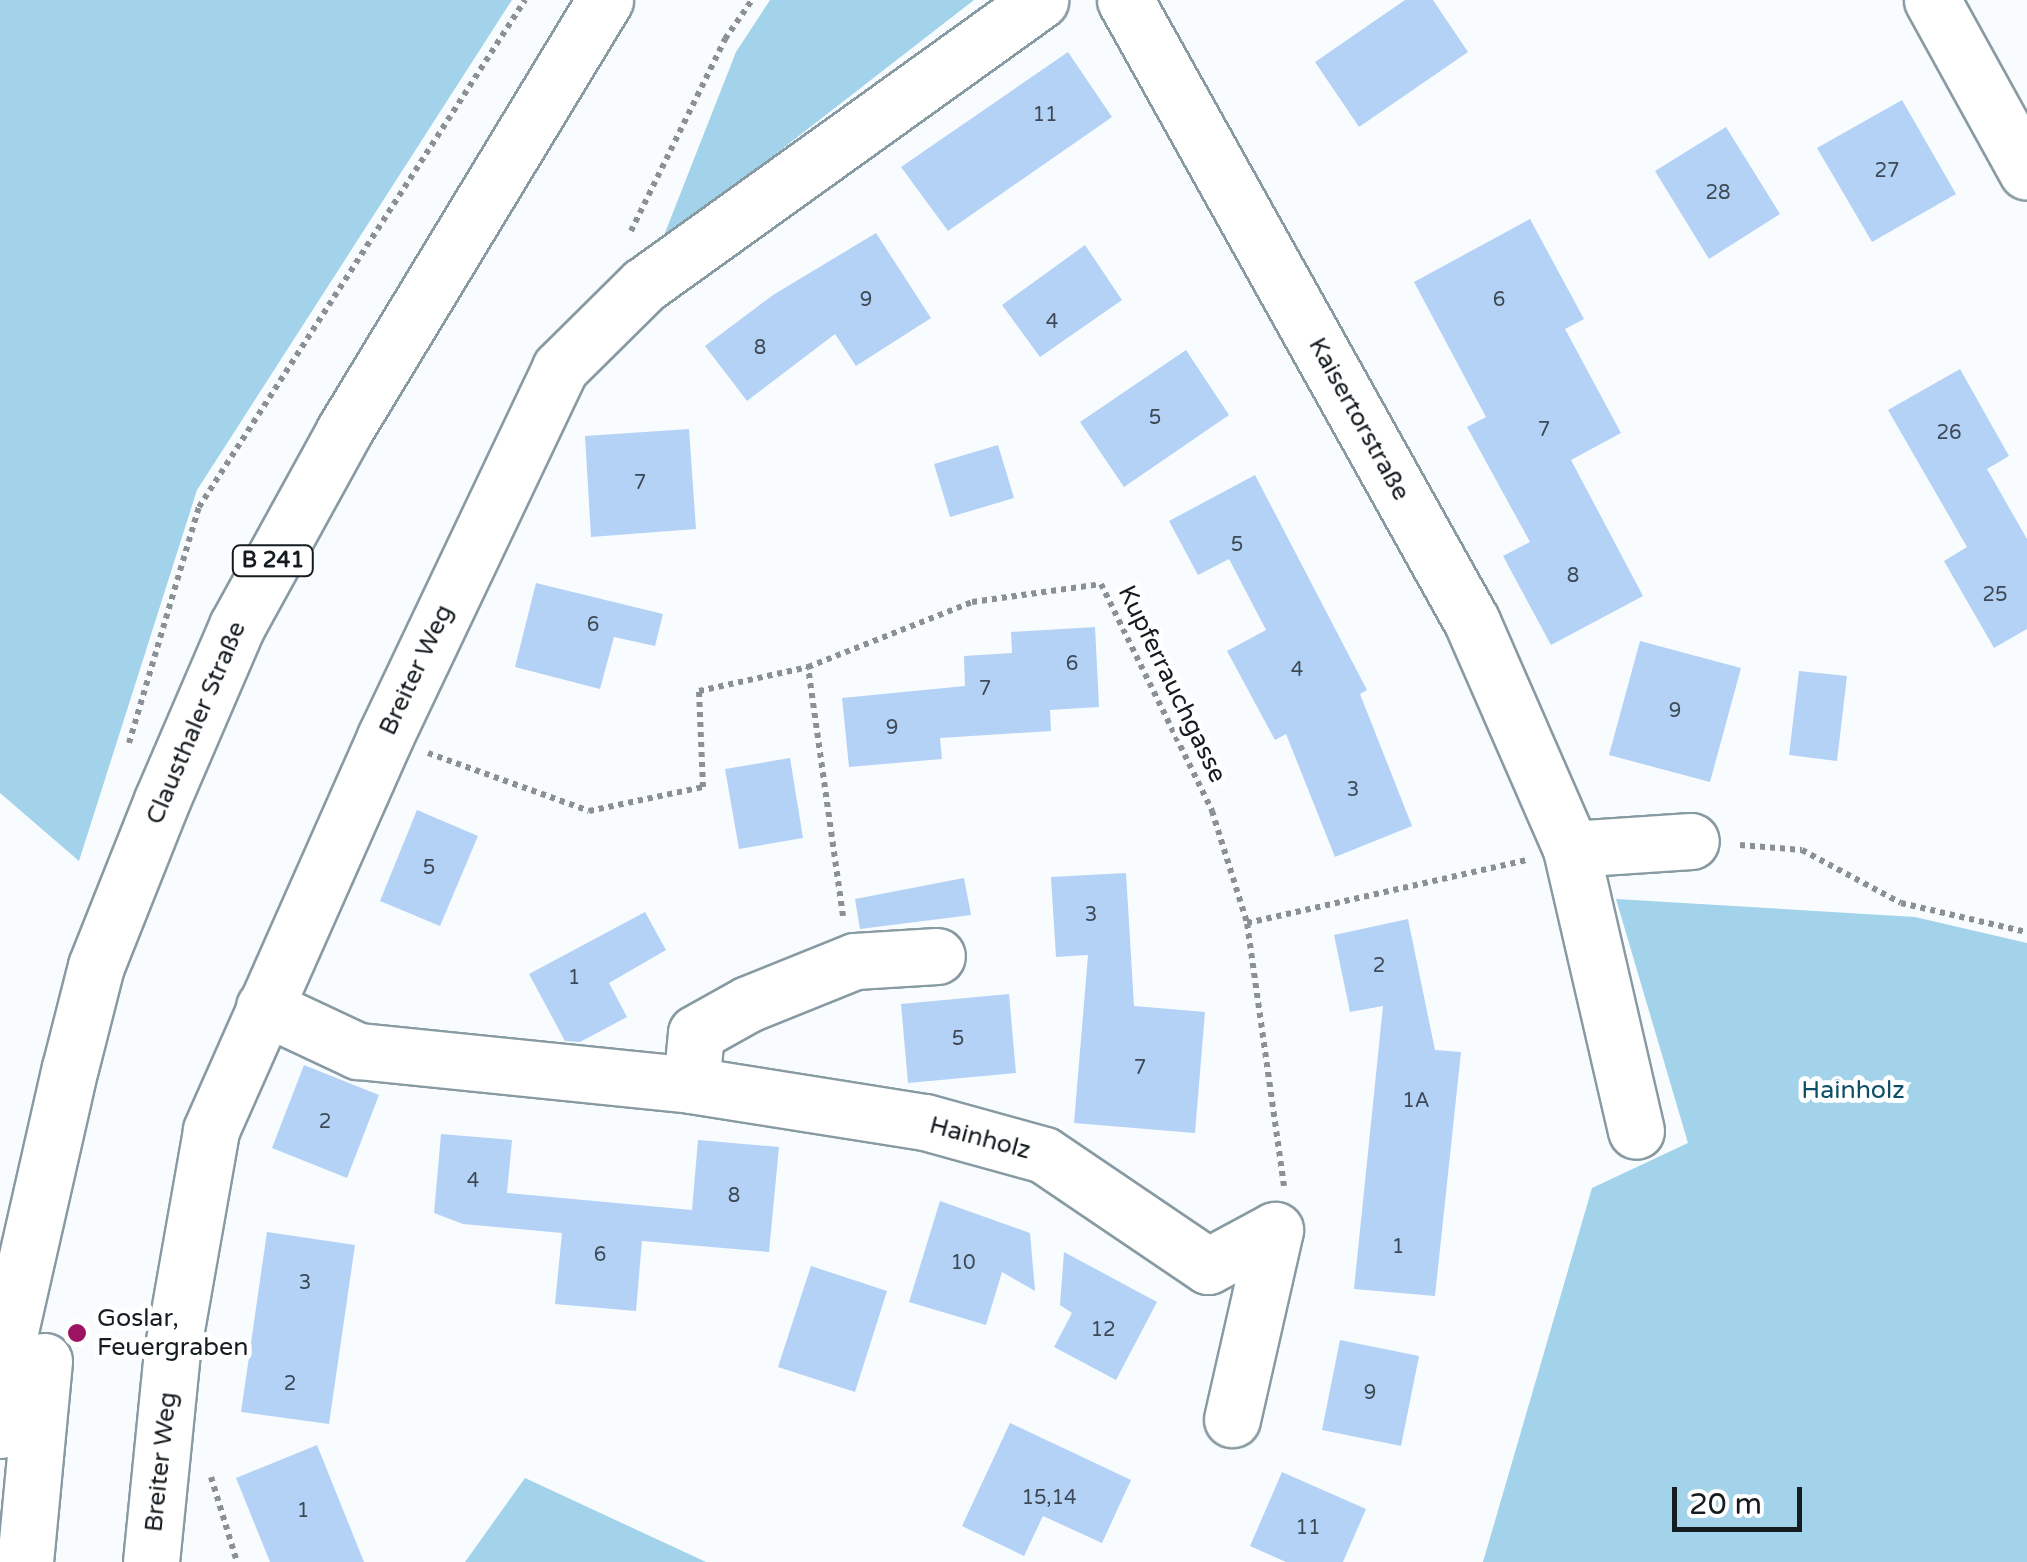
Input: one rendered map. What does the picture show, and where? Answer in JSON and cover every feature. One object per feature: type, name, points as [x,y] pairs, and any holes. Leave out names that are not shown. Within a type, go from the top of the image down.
[{"type":"street","name":"Clausthaler Straße","points":[[0,1430],[8,1340],[96,966],[237,626],[344,431],[605,0]]},
{"type":"street","name":"Breiter Weg","points":[[151,1562],[172,1352],[211,1130],[384,737],[560,368],[644,285],[1040,0]]},
{"type":"street","name":"Kaisertorstraße","points":[[1126,0],[1472,622],[1571,850],[1636,1131]]},
{"type":"street","points":[[1932,0],[2027,172]]},
{"type":"street","points":[[1571,850],[1692,841]]},
{"type":"street","points":[[690,1085],[696,1034],[748,1004],[855,961],[938,956]]},
{"type":"street","name":"Hainholz","points":[[264,1007],[358,1051],[690,1085],[925,1122],[1044,1155],[1208,1266],[1275,1230],[1232,1419]]},
{"type":"street","name":"Clausthaler Straße","points":[[25,1562],[45,1344],[51,1170]]},
{"type":"path","points":[[624,246],[726,39],[752,0]]},
{"type":"path","name":"Kupferrauchgasse","points":[[384,737],[589,811],[704,788],[699,691],[808,668],[972,602],[1100,584],[1212,811],[1247,924],[1286,1174]]},
{"type":"path","points":[[808,668],[845,930]]},
{"type":"path","points":[[1692,841],[1802,850],[1901,904],[2027,932]]},
{"type":"path","points":[[1247,924],[1571,850]]},
{"type":"green space","points":[[0,0],[512,0],[197,490],[79,861],[0,793]]},
{"type":"green space","points":[[770,0],[974,0],[661,243],[736,52]]},
{"type":"green space","name":"Hainholz","points":[[1616,899],[1915,917],[2027,943],[2027,1562],[1483,1562],[1592,1188],[1688,1143]]},
{"type":"green space","points":[[525,1478],[706,1562],[465,1562]]},
{"type":"building","points":[[1405,0],[1433,0],[1468,52],[1359,127],[1315,62]]},
{"type":"building","points":[[1068,52],[1112,117],[948,231],[901,167]]},
{"type":"building","points":[[1902,100],[1956,194],[1872,242],[1817,148]]},
{"type":"building","points":[[1726,127],[1780,214],[1709,259],[1655,171]]},
{"type":"building","points":[[1530,219],[1584,319],[1565,329],[1621,433],[1571,460],[1643,596],[1551,645],[1503,556],[1530,542],[1467,427],[1486,417],[1414,282]]},
{"type":"building","points":[[876,233],[931,318],[856,366],[835,334],[747,401],[705,346],[773,295]]},
{"type":"building","points":[[1085,245],[1122,300],[1040,357],[1002,305]]},
{"type":"building","points":[[1186,350],[1229,415],[1124,487],[1080,422]]},
{"type":"building","points":[[1960,369],[2009,456],[1987,469],[2027,539],[2027,629],[1994,648],[1944,561],[1967,547],[1888,410]]},
{"type":"building","points":[[689,429],[696,529],[591,537],[585,436]]},
{"type":"building","points":[[998,445],[1014,498],[950,517],[934,464]]},
{"type":"building","points":[[1255,475],[1367,690],[1360,694],[1412,826],[1335,857],[1286,734],[1275,740],[1227,651],[1266,630],[1229,559],[1198,575],[1169,521]]},
{"type":"building","points":[[536,583],[663,614],[655,646],[614,637],[600,689],[515,667]]},
{"type":"building","points":[[1095,627],[1099,707],[1050,710],[1051,731],[940,738],[942,759],[849,767],[842,698],[965,686],[964,656],[1012,653],[1011,632]]},
{"type":"building","points":[[1640,641],[1741,668],[1710,782],[1609,755]]},
{"type":"building","points":[[1799,671],[1847,676],[1837,761],[1789,755]]},
{"type":"building","points":[[790,758],[803,838],[739,849],[725,769]]},
{"type":"building","points":[[417,810],[478,836],[440,926],[380,901]]},
{"type":"building","points":[[1126,873],[1134,1006],[1205,1012],[1195,1133],[1074,1123],[1088,955],[1056,957],[1051,877]]},
{"type":"building","points":[[964,878],[971,915],[860,929],[855,899]]},
{"type":"building","points":[[645,912],[666,950],[609,983],[627,1017],[580,1042],[565,1041],[529,974]]},
{"type":"building","points":[[1408,919],[1435,1050],[1461,1052],[1435,1296],[1354,1289],[1383,1006],[1350,1012],[1334,935]]},
{"type":"building","points":[[1009,994],[1016,1073],[908,1083],[901,1004]]},
{"type":"building","points":[[304,1065],[379,1095],[347,1178],[272,1148]]},
{"type":"building","points":[[441,1134],[512,1140],[507,1193],[692,1210],[698,1140],[779,1147],[769,1252],[642,1241],[636,1311],[555,1304],[562,1233],[463,1224],[434,1213]]},
{"type":"building","points":[[940,1201],[1030,1233],[1035,1291],[1002,1272],[986,1325],[909,1302]]},
{"type":"building","points":[[267,1232],[355,1245],[329,1424],[241,1412]]},
{"type":"building","points":[[1064,1252],[1157,1302],[1116,1380],[1054,1347],[1072,1313],[1060,1305]]},
{"type":"building","points":[[811,1266],[887,1291],[855,1392],[778,1367]]},
{"type":"building","points":[[1340,1340],[1419,1356],[1401,1446],[1322,1430]]},
{"type":"building","points":[[1010,1423],[1131,1480],[1102,1543],[1043,1516],[1024,1556],[962,1526]]},
{"type":"building","points":[[317,1445],[364,1562],[270,1562],[236,1478]]},
{"type":"building","points":[[1282,1472],[1366,1509],[1343,1562],[1286,1562],[1250,1546]]},
{"type":"place","name":"Goslar, Feuergraben","points":[[77,1333]]}]
